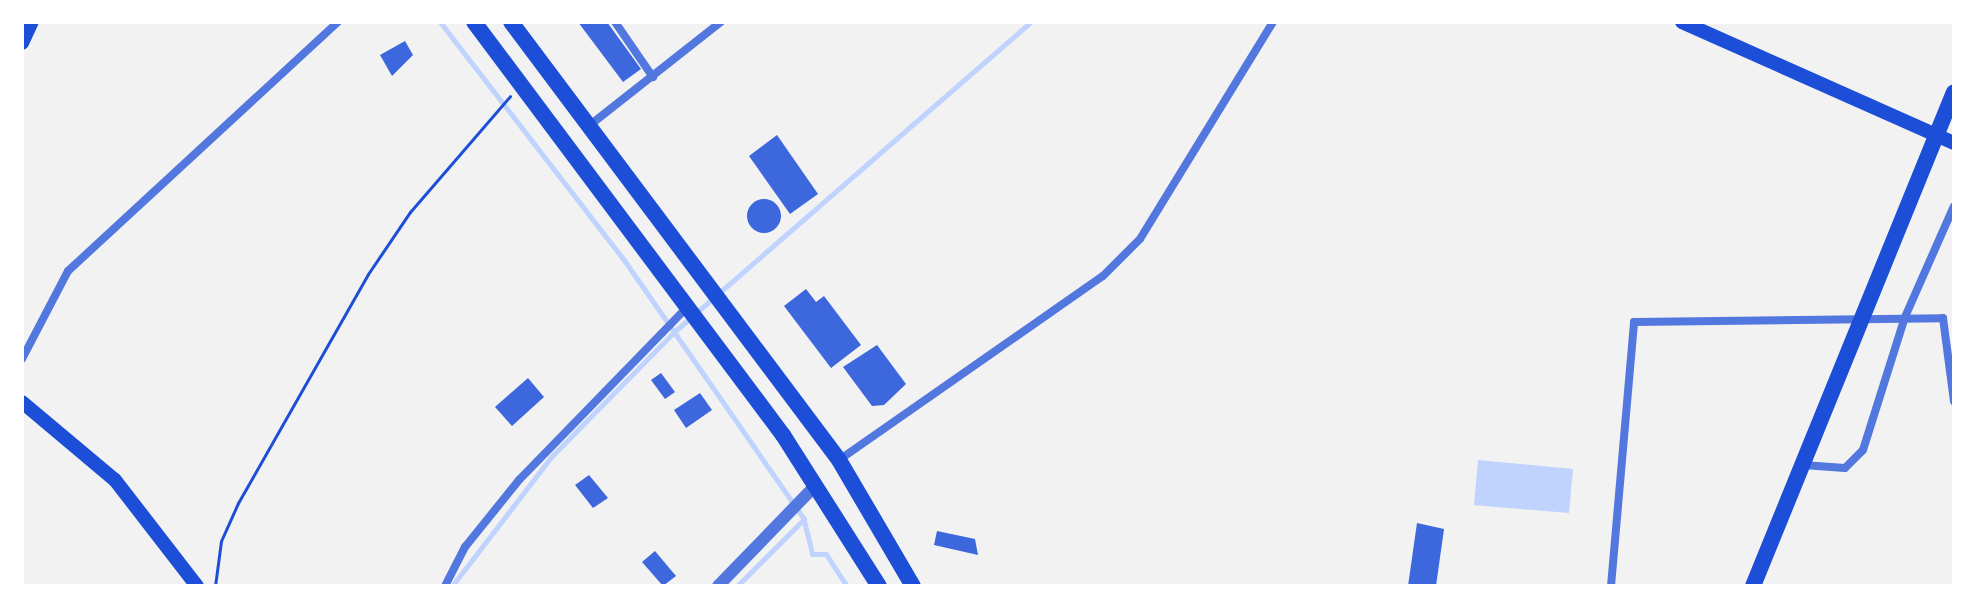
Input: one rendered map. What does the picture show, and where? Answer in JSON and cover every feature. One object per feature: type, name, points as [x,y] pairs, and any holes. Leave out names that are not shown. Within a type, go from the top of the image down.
[{"type":"main road","points":[[22,43],[32,22]]},
{"type":"main road","points":[[474,22],[816,485],[879,586]]},
{"type":"main road","points":[[511,22],[839,460],[913,586]]},
{"type":"main road","points":[[1682,22],[1954,143]]},
{"type":"main road","points":[[1753,586],[1954,92]]},
{"type":"main road","points":[[22,402],[115,480],[197,586]]},
{"type":"street","points":[[22,359],[68,271],[338,22]]},
{"type":"street","points":[[615,22],[653,77]]},
{"type":"street","points":[[590,125],[721,22]]},
{"type":"street","points":[[839,460],[1103,276],[1140,239],[1273,22]]},
{"type":"street","points":[[1803,465],[1845,468],[1863,450],[1905,317],[1954,206]]},
{"type":"street","points":[[445,586],[465,547],[519,480],[687,307]]},
{"type":"street","points":[[1611,586],[1634,322],[1943,318],[1954,401]]},
{"type":"street","points":[[718,586],[816,485]]},
{"type":"path","points":[[215,586],[221,541],[238,503],[368,274],[488,116],[523,87]]},
{"type":"water","points":[[1478,460],[1573,469],[1569,513],[1474,505]]},
{"type":"building","points":[[578,22],[607,22],[641,69],[623,82]]},
{"type":"building","points":[[405,41],[413,55],[392,76],[380,55]]},
{"type":"building","points":[[777,135],[818,194],[790,214],[749,156]]},
{"type":"building","points":[[764,199],[776,204],[781,216],[776,228],[764,233],[752,228],[747,216],[752,204]]},
{"type":"building","points":[[806,289],[816,302],[824,296],[861,345],[831,368],[784,306]]},
{"type":"building","points":[[877,345],[906,384],[884,405],[872,406],[843,367]]},
{"type":"building","points":[[661,373],[675,392],[665,399],[651,380]]},
{"type":"building","points":[[528,378],[544,397],[512,426],[495,407]]},
{"type":"building","points":[[700,393],[712,410],[686,428],[674,410]]},
{"type":"building","points":[[589,475],[608,498],[593,508],[575,485]]},
{"type":"building","points":[[1417,523],[1444,529],[1436,586],[1408,586]]},
{"type":"building","points":[[937,531],[975,539],[978,555],[934,545]]},
{"type":"building","points":[[655,551],[676,576],[663,586],[642,562]]},
{"type":"waterway","points":[[440,22],[624,260],[804,519],[737,586]]},
{"type":"waterway","points":[[452,586],[551,457],[674,332],[1031,22]]},
{"type":"waterway","points":[[803,517],[812,554],[826,554],[847,586]]}]
